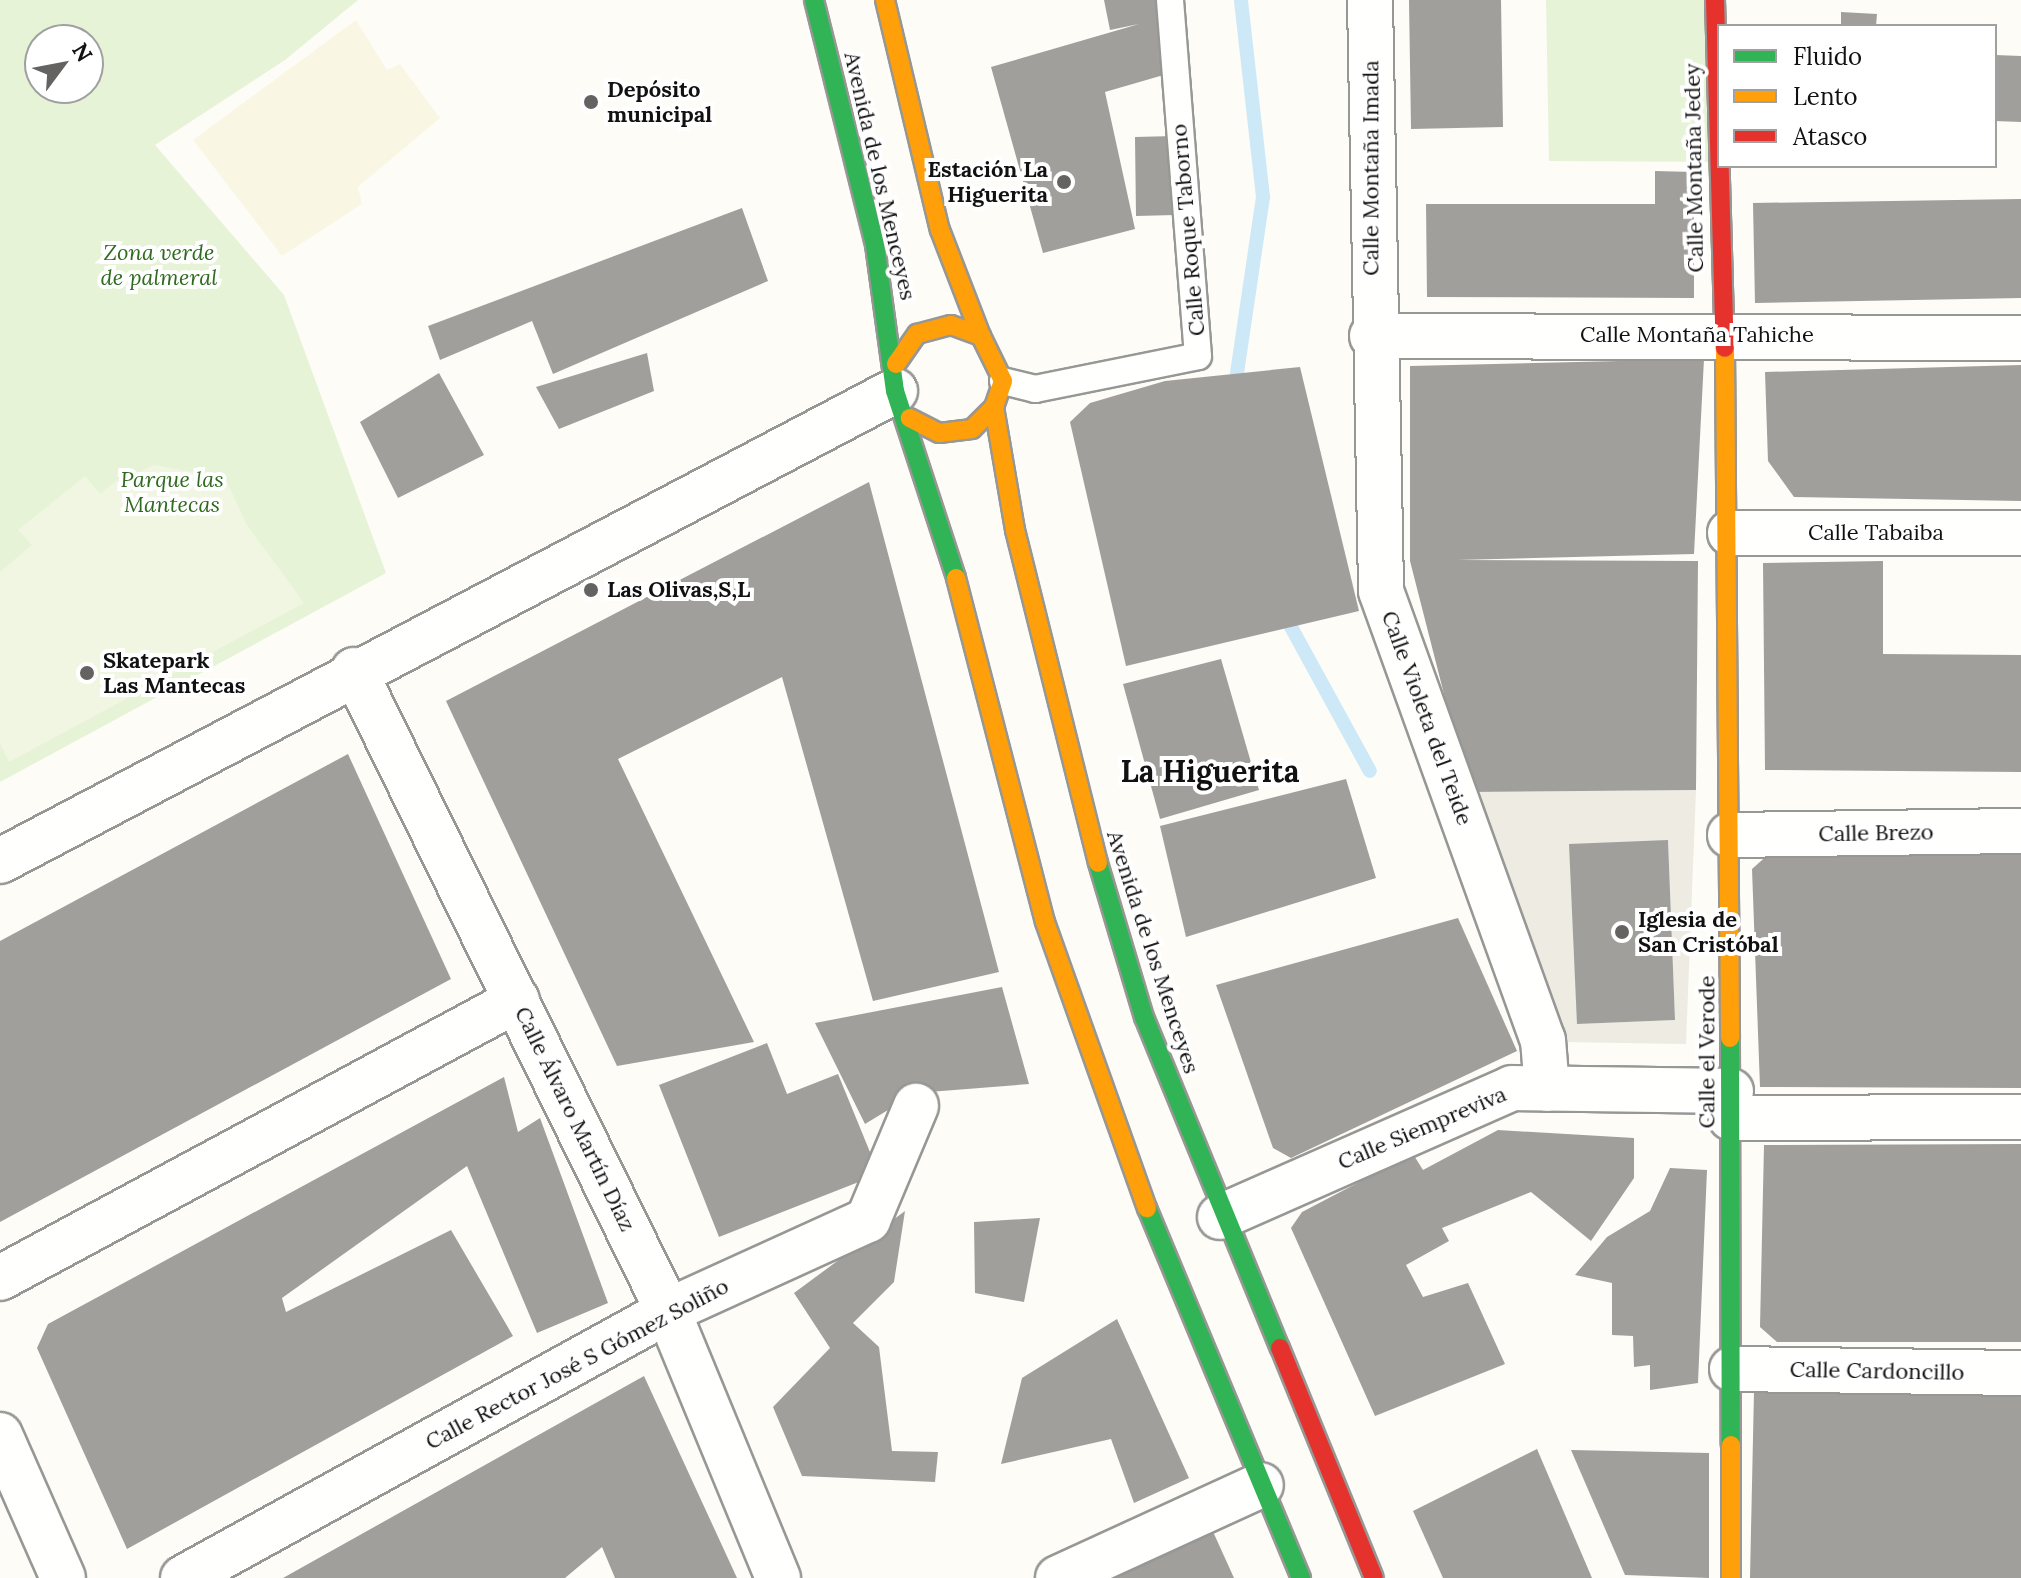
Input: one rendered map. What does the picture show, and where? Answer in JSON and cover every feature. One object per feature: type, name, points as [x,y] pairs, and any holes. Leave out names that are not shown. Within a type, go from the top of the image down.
[{"type":"main road","name":"Avenida de los Menceyes","points":[[814,0],[875,245],[900,391],[1045,922],[1163,1255],[1301,1578]]},
{"type":"main road","name":"Avenida de los Menceyes","points":[[885,0],[940,230],[981,336]]},
{"type":"main road","name":"Calle Montaña Jedey","points":[[1715,0],[1717,134]]},
{"type":"main road","name":"Calle Montaña Jedey","points":[[1718,168],[1720,334]]},
{"type":"main road","points":[[951,325],[981,336],[1003,381],[994,407],[972,429],[939,433],[900,391],[917,334],[951,325]]},
{"type":"main road","name":"Calle el Verode","points":[[1720,334],[1730,533],[1731,1578]]},
{"type":"main road","name":"Avenida de los Menceyes","points":[[994,407],[1015,530],[1096,858],[1144,1017],[1220,1217],[1374,1578]]},
{"type":"street","name":"Calle Montaña Imada","points":[[1370,0],[1372,336]]},
{"type":"street","name":"Calle Montaña Tahiche","points":[[1372,336],[1720,334],[2021,338]]},
{"type":"street","name":"Calle Violeta del Teide","points":[[1372,336],[1381,591],[1543,1040],[1547,1089]]},
{"type":"street","points":[[0,861],[354,670],[900,391]]},
{"type":"street","name":"Calle Tabaiba","points":[[1730,533],[2021,533]]},
{"type":"street","name":"Calle Álvaro Martín Díaz","points":[[354,670],[668,1311],[778,1578]]},
{"type":"street","name":"Calle Brezo","points":[[1730,835],[2021,831]]},
{"type":"street","points":[[0,1278],[517,1000]]},
{"type":"street","name":"Calle Siempreviva","points":[[1220,1217],[1512,1088],[1731,1104],[2021,1117]]},
{"type":"street","name":"Calle Rector José S Gómez Soliño","points":[[183,1578],[668,1311],[868,1220],[916,1106]]},
{"type":"street","name":"Calle Cardoncillo","points":[[1732,1369],[2021,1373]]},
{"type":"street","points":[[0,1435],[63,1578]]},
{"type":"street","points":[[1058,1578],[1261,1485]]},
{"type":"lane","name":"Calle Roque Taborno","points":[[1003,381],[1035,389],[1198,356],[1170,0]]},
{"type":"shaded area","points":[[356,20],[387,70],[400,64],[440,118],[358,187],[362,204],[282,256],[193,140]]},
{"type":"shaded area","points":[[1696,790],[1686,1044],[1562,1042],[1469,792]],"holes":[[[1668,841],[1675,1020],[1577,1024]]]},
{"type":"green space","name":"Parque las Mantecas","points":[[0,0],[358,0],[285,60],[155,145],[284,295],[386,573],[0,782]]},
{"type":"green space","points":[[1546,0],[1715,0],[1717,162],[1549,161]]},
{"type":"green space","name":"Skatepark Las Mantecas","points":[[154,465],[225,478],[247,525],[304,603],[9,762],[0,743],[0,572],[32,545],[18,530],[85,476],[100,494],[131,469],[136,474]]},
{"type":"building","points":[[1104,0],[1163,0],[1167,74],[1105,92],[1135,229],[1043,253],[991,67],[1139,24],[1110,30]]},
{"type":"building","points":[[1409,0],[1501,0],[1503,127],[1411,129]]},
{"type":"building","points":[[1841,12],[1877,14],[1876,24],[1841,24]]},
{"type":"building","points":[[1997,55],[2021,56],[2021,122],[1997,121]]},
{"type":"building","points":[[1174,136],[1175,215],[1136,216],[1135,137]]},
{"type":"building","points":[[1655,171],[1694,172],[1694,298],[1427,297],[1426,204],[1655,204]]},
{"type":"building","points":[[2021,199],[2021,298],[1755,303],[1753,203]]},
{"type":"building","points":[[742,208],[768,281],[553,374],[532,321],[440,360],[428,326]]},
{"type":"building","points":[[647,353],[654,391],[559,429],[536,387]]},
{"type":"building","points":[[1704,359],[1694,554],[1457,560],[1698,561],[1696,790],[1469,792],[1410,561],[1410,366]]},
{"type":"building","points":[[2021,365],[2021,501],[1794,497],[1768,461],[1765,372]]},
{"type":"building","points":[[1300,367],[1359,611],[1126,666],[1070,422],[1090,403],[1165,381]]},
{"type":"building","points":[[439,373],[484,455],[398,498],[360,422]]},
{"type":"building","points":[[869,482],[999,972],[873,1001],[782,677],[618,759],[754,1042],[617,1066],[446,701]]},
{"type":"building","points":[[1883,561],[1883,654],[2021,655],[2021,772],[1765,770],[1763,563]]},
{"type":"building","points":[[1221,659],[1259,790],[1160,819],[1123,684]]},
{"type":"building","points":[[348,754],[451,979],[0,1222],[0,941]]},
{"type":"building","points":[[1346,779],[1376,878],[1186,937],[1160,826]]},
{"type":"building","name":"Iglesia de San Cristóbal","points":[[1668,840],[1675,1020],[1577,1024],[1569,844]]},
{"type":"building","points":[[2021,847],[2021,1088],[1760,1087],[1752,869],[1771,852]]},
{"type":"building","points":[[1458,918],[1517,1051],[1291,1158],[1273,1148],[1216,985]]},
{"type":"building","points":[[1002,987],[1029,1084],[916,1093],[865,1124],[815,1023]]},
{"type":"building","points":[[767,1043],[787,1094],[838,1074],[879,1174],[719,1237],[659,1085]]},
{"type":"building","points":[[504,1077],[518,1132],[540,1118],[608,1303],[537,1333],[467,1166],[282,1298],[286,1312],[451,1230],[513,1336],[127,1549],[37,1348],[48,1324]]},
{"type":"building","points":[[1498,1130],[1634,1138],[1634,1178],[1591,1241],[1531,1192],[1442,1228],[1449,1241],[1406,1265],[1423,1297],[1468,1283],[1505,1364],[1375,1416],[1291,1228],[1302,1212],[1413,1154],[1423,1170]]},
{"type":"building","points":[[2021,1144],[2021,1342],[1777,1342],[1760,1327],[1764,1145]]},
{"type":"building","points":[[1670,1168],[1707,1170],[1698,1383],[1650,1390],[1650,1365],[1634,1367],[1633,1336],[1612,1335],[1612,1283],[1575,1275],[1607,1237],[1650,1211]]},
{"type":"building","points":[[905,1211],[894,1282],[853,1323],[879,1347],[892,1451],[938,1452],[935,1482],[802,1476],[773,1407],[830,1348],[794,1293]]},
{"type":"building","points":[[1040,1218],[1024,1302],[975,1293],[974,1222]]},
{"type":"building","points":[[1117,1319],[1189,1478],[1134,1503],[1111,1439],[1001,1464],[1022,1378]]},
{"type":"building","points":[[644,1376],[737,1578],[615,1578],[602,1547],[565,1578],[283,1578]]},
{"type":"building","points":[[2021,1390],[2021,1578],[1750,1578],[1754,1391]]},
{"type":"building","points":[[1537,1449],[1592,1578],[1443,1578],[1413,1511]]},
{"type":"building","points":[[1571,1450],[1709,1453],[1709,1578],[1625,1575]]},
{"type":"building","points":[[1210,1525],[1234,1578],[1085,1578]]},
{"type":"waterway","points":[[1237,373],[1263,197],[1241,0]]},
{"type":"waterway","points":[[1291,627],[1370,771]]},
{"type":"traffic: fast","points":[[814,0],[875,245],[895,391],[956,578]]},
{"type":"traffic: fast","points":[[1098,863],[1144,1017],[1280,1348]]},
{"type":"traffic: fast","points":[[1730,1038],[1731,1445]]},
{"type":"traffic: fast","points":[[1147,1208],[1301,1578]]},
{"type":"traffic: slow","points":[[885,0],[940,230],[981,336]]},
{"type":"traffic: slow","points":[[896,364],[917,334],[951,325],[981,336],[1003,381],[994,407],[972,429],[939,433],[910,418]]},
{"type":"traffic: slow","points":[[1725,348],[1730,1038]]},
{"type":"traffic: slow","points":[[994,407],[1015,530],[1098,863]]},
{"type":"traffic: slow","points":[[956,578],[1045,922],[1147,1208]]},
{"type":"traffic: slow","points":[[1731,1445],[1731,1578]]},
{"type":"traffic: jam","points":[[1715,0],[1717,70]]},
{"type":"traffic: jam","points":[[1720,168],[1725,348]]},
{"type":"traffic: jam","points":[[1280,1348],[1374,1578]]},
{"type":"place","name":"Depósito municipal","points":[[591,102]]},
{"type":"place","name":"Estación La Higuerita","points":[[1064,182]]},
{"type":"place","name":"Las Olivas,S,L","points":[[591,590]]},
{"type":"place","name":"Skatepark Las Mantecas","points":[[87,673]]},
{"type":"place","name":"Iglesia de San Cristóbal","points":[[1622,932]]},
{"type":"district","name":"La Higuerita","points":[[1210,771]]},
{"type":"park label","name":"Zona verde de palmeral","points":[[159,264]]}]
